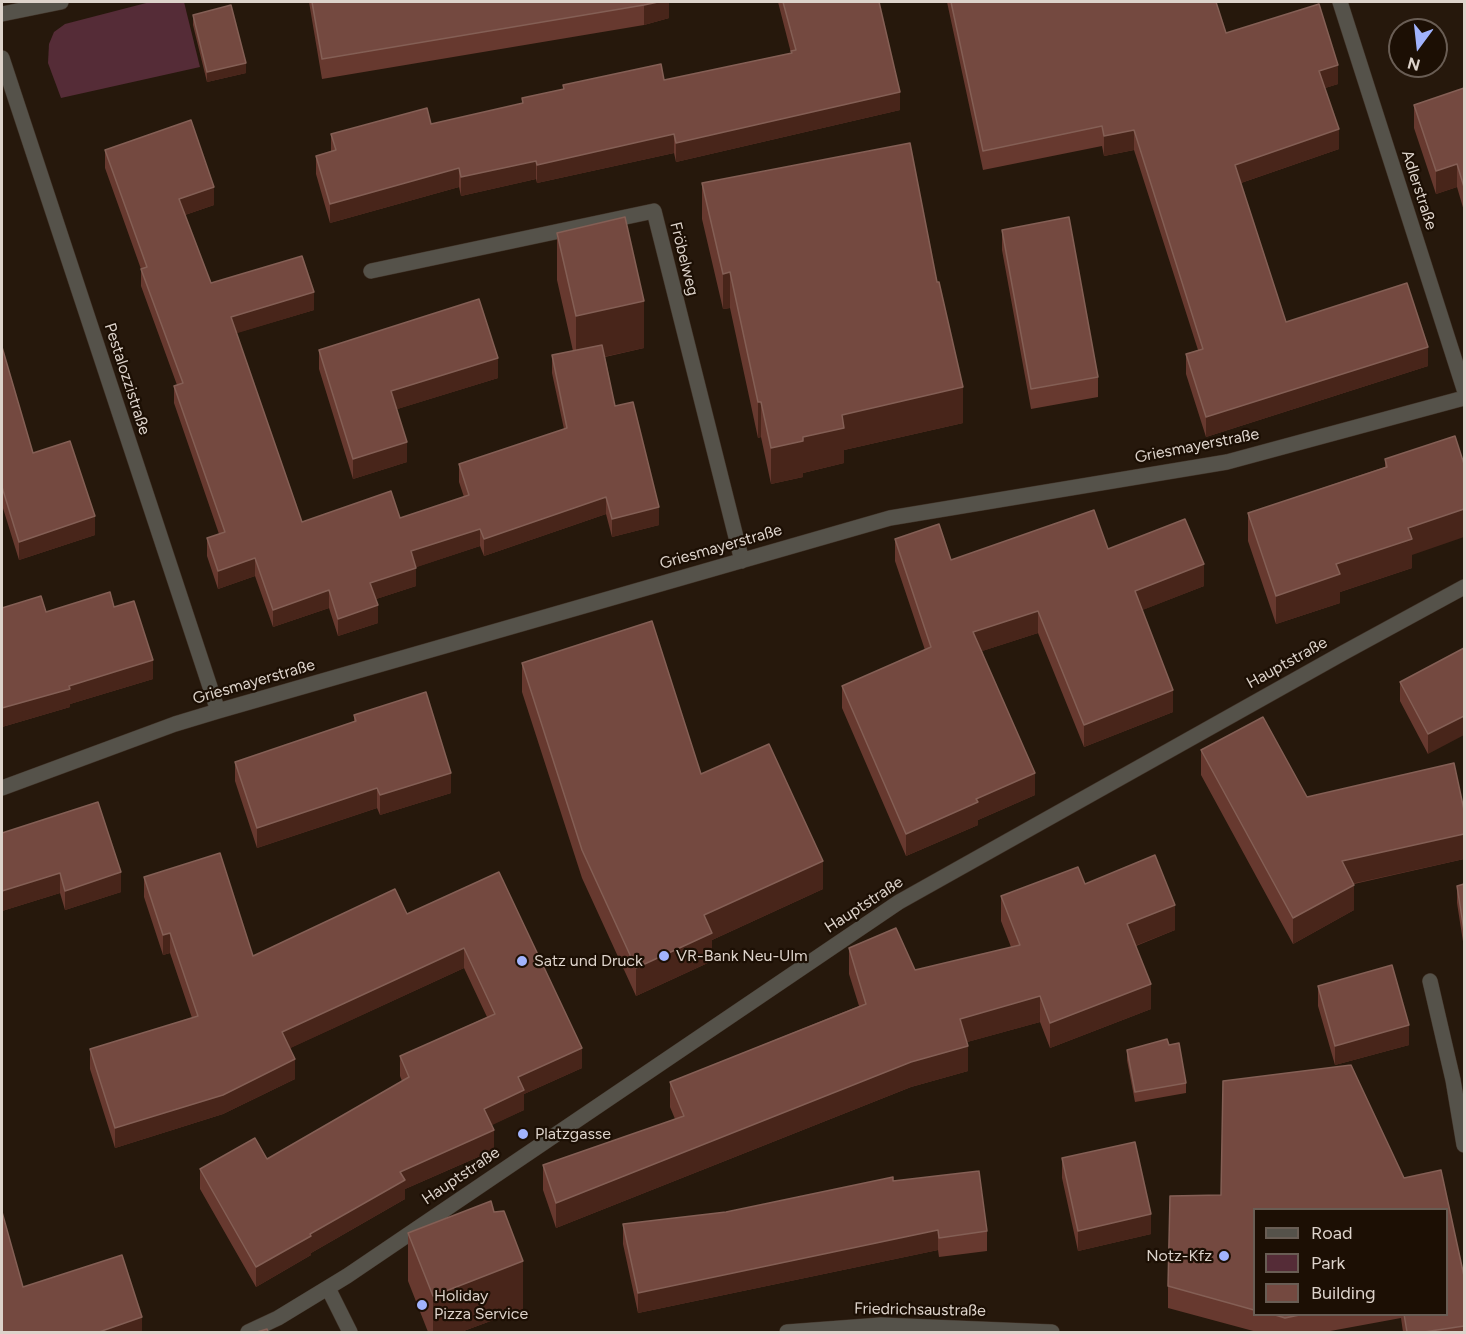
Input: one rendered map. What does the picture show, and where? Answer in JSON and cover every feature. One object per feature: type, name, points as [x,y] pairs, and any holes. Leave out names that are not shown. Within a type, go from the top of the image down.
[{"type":"street","points":[[2,14],[61,2]]},
{"type":"street","name":"Adlerstraße","points":[[1340,2],[1464,389]]},
{"type":"street","name":"Pestalozzistraße","points":[[2,58],[218,711]]},
{"type":"street","name":"Fröbelweg","points":[[371,271],[654,211],[742,561]]},
{"type":"street","name":"Griesmayerstraße","points":[[2,788],[176,724],[218,711],[890,518],[1227,462],[1464,398]]},
{"type":"street","name":"Hauptstraße","points":[[248,1332],[278,1318],[328,1288],[898,902],[1464,587]]},
{"type":"street","points":[[1430,981],[1453,1080],[1464,1145]]},
{"type":"street","points":[[328,1288],[350,1332]]},
{"type":"street","name":"Friedrichsaustraße","points":[[787,1332],[881,1324],[1052,1332]]},
{"type":"green space","points":[[150,2],[184,2],[200,67],[61,98],[48,63],[49,44],[54,32],[65,24]]},
{"type":"building","points":[[312,2],[658,2],[322,59]]},
{"type":"building","points":[[783,2],[879,2],[900,92],[676,143],[674,134],[537,165],[536,161],[461,177],[459,168],[330,204],[316,156],[336,150],[331,134],[427,108],[431,124],[523,103],[522,98],[564,89],[563,85],[661,64],[664,80],[792,53],[791,51],[796,50]]},
{"type":"building","points":[[951,2],[1216,2],[1226,33],[1319,4],[1338,65],[1319,71],[1339,129],[1235,165],[1286,322],[1407,283],[1428,347],[1206,417],[1186,354],[1203,349],[1134,130],[1104,136],[1102,126],[983,151]]},
{"type":"building","points":[[231,5],[246,63],[207,72],[193,15]]},
{"type":"building","points":[[1464,88],[1464,187],[1457,164],[1436,171],[1414,105]]},
{"type":"building","points":[[191,120],[214,187],[179,199],[211,283],[302,256],[314,292],[231,317],[302,522],[391,491],[400,518],[469,495],[459,464],[567,428],[552,355],[602,345],[615,406],[633,402],[659,507],[612,519],[606,497],[484,539],[480,529],[411,551],[416,568],[370,583],[378,605],[338,619],[329,590],[273,610],[255,558],[218,571],[207,538],[225,532],[174,386],[183,383],[141,269],[147,267],[105,150]]},
{"type":"building","points":[[910,143],[937,282],[939,282],[963,387],[842,415],[844,428],[803,437],[803,441],[771,448],[761,402],[758,402],[730,272],[723,274],[702,183]]},
{"type":"building","points":[[625,217],[644,301],[576,316],[557,233]]},
{"type":"building","points":[[1069,217],[1098,377],[1031,389],[1002,230]]},
{"type":"building","points":[[479,299],[498,358],[391,391],[407,442],[353,459],[319,350]]},
{"type":"building","points":[[2,347],[33,453],[70,441],[95,516],[19,542],[2,487]]},
{"type":"building","points":[[1455,436],[1464,464],[1464,509],[1408,528],[1412,539],[1336,564],[1340,574],[1276,596],[1248,513],[1387,467],[1385,459]]},
{"type":"building","points":[[1094,510],[1108,549],[1185,519],[1204,564],[1135,591],[1173,690],[1084,725],[1038,611],[973,632],[1035,773],[976,799],[978,802],[906,834],[842,686],[931,647],[895,539],[939,524],[951,560]]},
{"type":"building","points":[[110,592],[114,607],[134,601],[153,660],[69,686],[70,689],[2,708],[2,608],[41,596],[46,612]]},
{"type":"building","points":[[652,621],[701,774],[769,744],[823,861],[704,915],[712,933],[636,968],[582,850],[522,663]]},
{"type":"building","points":[[1464,648],[1464,716],[1428,734],[1400,682]]},
{"type":"building","points":[[426,692],[451,773],[380,795],[377,788],[257,828],[235,762],[356,721],[354,715]]},
{"type":"building","points":[[1263,717],[1307,797],[1454,763],[1464,810],[1464,834],[1342,861],[1354,885],[1293,918],[1201,750]]},
{"type":"building","points":[[98,802],[121,872],[65,891],[60,873],[2,891],[2,833]]},
{"type":"building","points":[[220,853],[253,956],[395,889],[407,914],[499,872],[582,1048],[518,1077],[524,1090],[484,1109],[494,1130],[400,1172],[405,1180],[256,1267],[200,1169],[255,1138],[267,1159],[409,1077],[400,1056],[495,1014],[464,948],[282,1032],[295,1059],[223,1095],[115,1128],[90,1049],[198,1016],[170,933],[163,935],[144,877]]},
{"type":"building","points":[[1155,855],[1175,905],[1127,924],[1151,984],[1050,1023],[1040,996],[960,1019],[968,1046],[911,1062],[556,1203],[543,1165],[684,1116],[670,1082],[866,1004],[849,948],[896,928],[915,970],[1020,945],[1001,896],[1078,867],[1085,884]]},
{"type":"building","points":[[1464,884],[1464,931],[1457,886]]},
{"type":"building","points":[[1392,965],[1409,1025],[1335,1046],[1318,986]]},
{"type":"building","points":[[1167,1039],[1169,1045],[1179,1043],[1186,1083],[1135,1092],[1127,1050]]},
{"type":"building","points":[[1351,1065],[1404,1178],[1441,1170],[1464,1276],[1464,1326],[1407,1332],[1404,1316],[1448,1316],[1448,1208],[1253,1208],[1253,1310],[1168,1286],[1170,1196],[1221,1195],[1223,1081]]},
{"type":"building","points":[[1135,1142],[1151,1214],[1078,1231],[1062,1158]]},
{"type":"building","points":[[979,1171],[987,1231],[939,1238],[938,1230],[638,1293],[623,1224],[726,1212],[893,1177],[893,1181]]},
{"type":"building","points":[[491,1201],[494,1212],[504,1211],[523,1261],[433,1296],[408,1233]]},
{"type":"building","points":[[2,1212],[23,1287],[122,1255],[142,1317],[99,1332],[2,1332]]},
{"type":"place","name":"VR-Bank Neu-Ulm","points":[[664,956]]},
{"type":"place","name":"Satz und Druck","points":[[522,961]]},
{"type":"place","name":"Platzgasse","points":[[523,1134]]},
{"type":"place","name":"Notz-Kfz","points":[[1224,1256]]},
{"type":"place","name":"Holiday Pizza Service","points":[[422,1305]]}]
